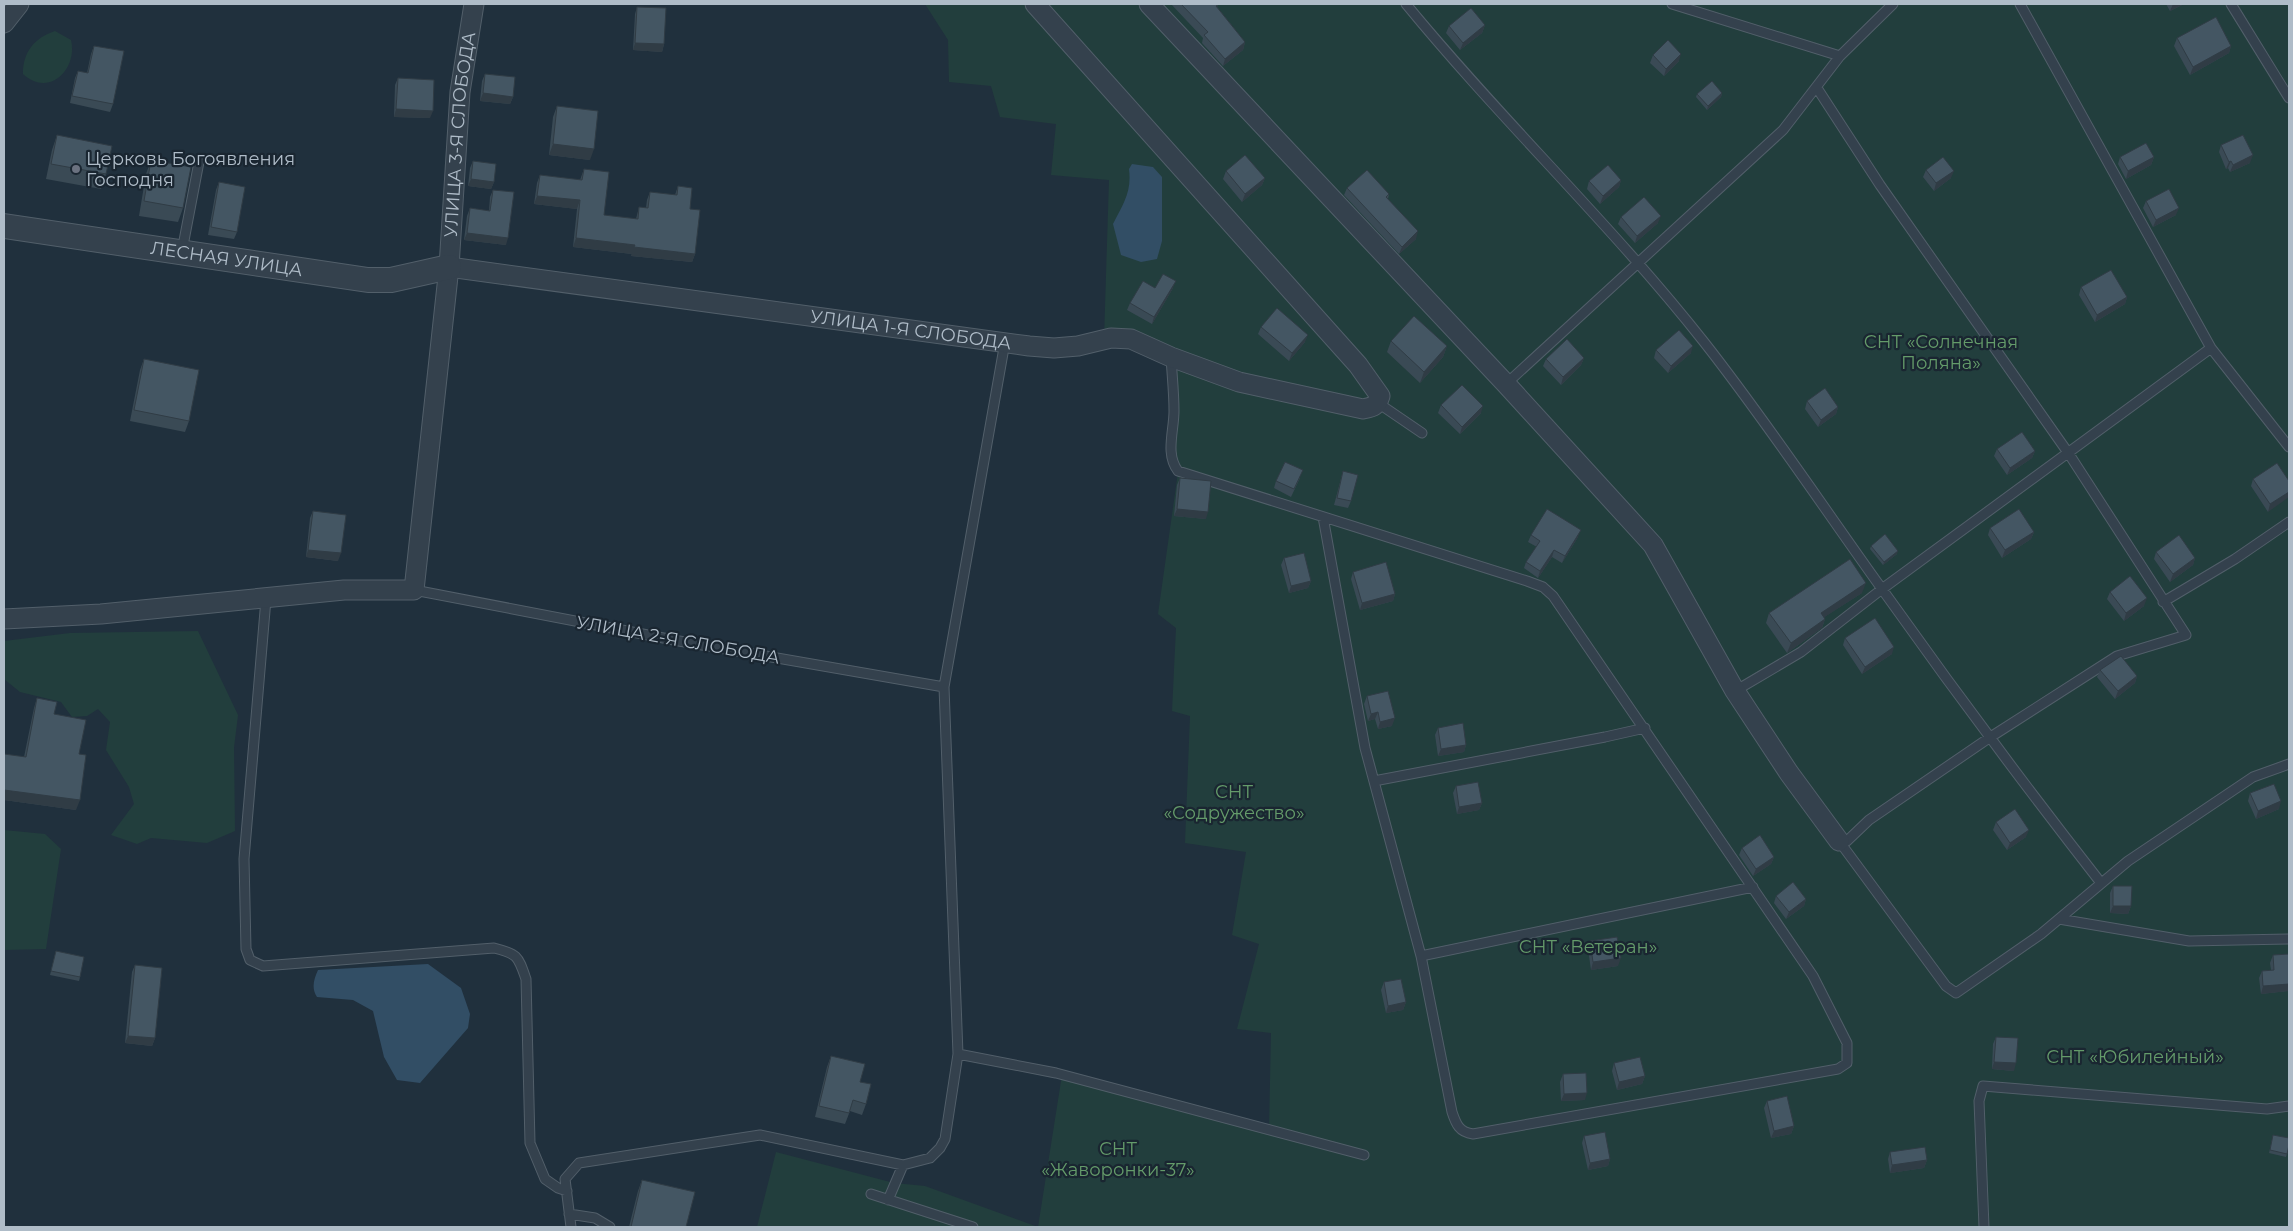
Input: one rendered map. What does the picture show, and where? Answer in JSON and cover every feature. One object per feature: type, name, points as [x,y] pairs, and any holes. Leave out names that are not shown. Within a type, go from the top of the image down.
[{"type":"street","points":[[4,22],[19,4]]},
{"type":"street","name":"УЛИЦА 3-Я СЛОБОДА","points":[[414,590],[449,267],[460,92],[474,4]]},
{"type":"street","points":[[1035,4],[1358,365],[1380,396],[1370,406]]},
{"type":"street","points":[[1149,4],[1506,384],[1653,545],[1735,691],[1789,772],[1839,841]]},
{"type":"street","name":"ЛЕСНАЯ УЛИЦА","points":[[4,226],[368,280],[391,280],[449,267]]},
{"type":"street","name":"УЛИЦА 1-Я СЛОБОДА","points":[[449,267],[1054,348],[1078,346],[1111,338],[1132,339],[1171,357],[1239,382],[1370,406]]},
{"type":"street","points":[[4,619],[101,614],[344,590],[414,590]]},
{"type":"lane","points":[[1406,4],[1438,43],[1638,263],[1705,342],[1785,449],[1989,738],[2101,883]]},
{"type":"lane","points":[[1672,4],[1840,56]]},
{"type":"lane","points":[[1506,384],[1783,130],[1840,56],[1892,4]]},
{"type":"lane","points":[[2020,4],[2210,348],[2289,447]]},
{"type":"lane","points":[[2232,4],[2289,98]]},
{"type":"lane","points":[[1817,88],[1880,185],[2068,454],[2186,635],[2117,656],[1989,738],[1869,820],[1847,841],[1839,841]]},
{"type":"lane","points":[[182,251],[198,162]]},
{"type":"lane","points":[[571,1227],[565,1179],[579,1163],[760,1135],[904,1165],[930,1158],[945,1140],[958,1054],[944,687],[1005,341]]},
{"type":"lane","points":[[1735,691],[1801,652],[1882,589],[2210,348]]},
{"type":"lane","points":[[1171,357],[1174,412],[1171,450],[1172,464],[1178,472],[1323,517],[1543,587],[1554,596],[1813,976],[1847,1043],[1847,1063],[1838,1069],[1473,1134],[1465,1133],[1457,1126],[1452,1112],[1420,956],[1365,748],[1323,517]]},
{"type":"lane","points":[[1370,406],[1422,433]]},
{"type":"lane","points":[[2163,602],[2235,559],[2289,522]]},
{"type":"lane","name":"УЛИЦА 2-Я СЛОБОДА","points":[[414,590],[679,641],[944,687]]},
{"type":"lane","points":[[266,599],[244,859],[246,949],[250,960],[263,966],[494,948],[512,952],[519,961],[526,979],[530,1143],[545,1179],[566,1191]]},
{"type":"lane","points":[[1374,781],[1644,728]]},
{"type":"lane","points":[[1839,841],[1946,986],[1956,993],[2041,934],[2128,861],[2253,777],[2289,764]]},
{"type":"lane","points":[[1420,956],[1753,887]]},
{"type":"lane","points":[[2058,919],[2189,941],[2289,939]]},
{"type":"lane","points":[[958,1054],[1056,1074],[1364,1155]]},
{"type":"lane","points":[[1984,1227],[1979,1100],[1982,1086],[2267,1109],[2289,1106]]},
{"type":"lane","points":[[888,1200],[904,1165]]},
{"type":"lane","points":[[871,1194],[973,1227]]},
{"type":"lane","points":[[569,1214],[595,1218],[610,1227]]},
{"type":"green space","points":[[925,4],[2289,4],[2289,1227],[1038,1227],[1062,1075],[1269,1129],[1271,1033],[1237,1029],[1259,944],[1232,935],[1246,852],[1185,843],[1190,716],[1172,711],[1176,628],[1158,614],[1178,472],[1172,464],[1171,357],[1104,339],[1109,180],[1051,175],[1056,124],[1000,117],[991,86],[949,82],[948,40]]},
{"type":"green space","points":[[55,31],[71,40],[72,51],[70,61],[66,70],[59,77],[42,83],[33,81],[23,74],[25,59],[36,42]]},
{"type":"green space","points":[[198,631],[238,715],[234,747],[235,831],[207,843],[151,838],[137,844],[111,835],[134,804],[129,787],[106,750],[110,722],[98,709],[87,716],[72,717],[61,702],[20,692],[4,679],[4,641],[70,633]]},
{"type":"green space","points":[[4,830],[45,834],[61,849],[46,949],[4,950]]},
{"type":"green space","name":"СНТ «Жаворонки-37»","points":[[776,1152],[894,1183],[925,1186],[1038,1227],[757,1227]]},
{"type":"water","points":[[1132,164],[1153,167],[1162,177],[1162,241],[1157,259],[1141,262],[1121,255],[1113,224],[1126,198],[1130,177],[1129,169]]},
{"type":"water","points":[[428,964],[461,988],[470,1014],[468,1028],[420,1083],[397,1080],[384,1057],[373,1011],[353,1000],[317,997],[314,990],[314,980],[318,970]]},
{"type":"building","points":[[1181,4],[1217,4],[1216,6],[1245,42],[1225,59],[1204,35],[1208,32]]},
{"type":"building","points":[[637,7],[666,8],[664,44],[635,43]]},
{"type":"building","points":[[1471,8],[1485,25],[1463,43],[1449,26]]},
{"type":"building","points":[[2216,17],[2231,46],[2193,67],[2177,38]]},
{"type":"building","points":[[1668,40],[1681,54],[1666,69],[1653,55]]},
{"type":"building","points":[[94,46],[124,51],[113,104],[72,96],[78,71],[88,73]]},
{"type":"building","points":[[485,74],[515,77],[513,97],[483,93]]},
{"type":"building","points":[[398,78],[434,80],[433,111],[396,109]]},
{"type":"building","points":[[1712,81],[1722,93],[1708,106],[1697,94]]},
{"type":"building","points":[[557,106],[598,111],[594,149],[553,144]]},
{"type":"building","points":[[57,135],[112,146],[106,174],[51,164]]},
{"type":"building","points":[[2243,135],[2253,155],[2233,165],[2231,161],[2229,162],[2221,145]]},
{"type":"building","points":[[2146,143],[2154,157],[2128,171],[2120,157]]},
{"type":"building","points":[[1245,155],[1265,178],[1245,194],[1226,171]]},
{"type":"building","points":[[1943,157],[1954,171],[1936,183],[1926,170]]},
{"type":"building","points":[[151,160],[191,167],[183,208],[144,201]]},
{"type":"building","points":[[473,161],[496,164],[494,182],[471,179]]},
{"type":"building","points":[[1608,165],[1621,180],[1603,196],[1589,181]]},
{"type":"building","points":[[584,169],[609,172],[604,215],[638,219],[639,207],[648,208],[650,192],[677,195],[678,186],[692,188],[690,209],[700,210],[695,254],[576,238],[580,200],[537,196],[540,175],[582,180]]},
{"type":"building","points":[[1367,170],[1389,194],[1386,197],[1418,231],[1402,247],[1347,188]]},
{"type":"building","points":[[219,182],[245,187],[237,232],[211,227]]},
{"type":"building","points":[[2169,189],[2179,208],[2156,220],[2146,201]]},
{"type":"building","points":[[493,190],[514,192],[508,238],[467,233],[470,208],[490,211]]},
{"type":"building","points":[[1644,197],[1661,216],[1637,236],[1621,217]]},
{"type":"building","points":[[2111,270],[2127,297],[2097,315],[2081,287]]},
{"type":"building","points":[[1163,274],[1176,281],[1154,317],[1130,303],[1143,281],[1155,288]]},
{"type":"building","points":[[1277,308],[1308,335],[1292,353],[1261,327]]},
{"type":"building","points":[[1414,316],[1447,346],[1424,372],[1391,341]]},
{"type":"building","points":[[1679,330],[1693,346],[1671,366],[1656,350]]},
{"type":"building","points":[[1567,339],[1584,358],[1563,377],[1546,359]]},
{"type":"building","points":[[144,359],[199,370],[189,421],[134,410]]},
{"type":"building","points":[[1462,385],[1483,406],[1462,427],[1441,405]]},
{"type":"building","points":[[1825,388],[1838,407],[1821,420],[1807,401]]},
{"type":"building","points":[[2022,432],[2035,451],[2010,468],[1997,449]]},
{"type":"building","points":[[1285,462],[1303,470],[1294,489],[1276,481]]},
{"type":"building","points":[[2277,463],[2289,481],[2289,492],[2270,504],[2253,479]]},
{"type":"building","points":[[1343,471],[1358,475],[1351,501],[1337,498]]},
{"type":"building","points":[[1180,478],[1211,481],[1208,512],[1177,509]]},
{"type":"building","points":[[1547,509],[1581,530],[1565,556],[1554,550],[1540,571],[1526,562],[1540,541],[1531,535]]},
{"type":"building","points":[[2019,509],[2034,532],[2005,550],[1990,528]]},
{"type":"building","points":[[313,511],[346,515],[341,553],[308,550]]},
{"type":"building","points":[[1885,534],[1898,551],[1884,562],[1871,546]]},
{"type":"building","points":[[2179,535],[2195,558],[2173,574],[2156,552]]},
{"type":"building","points":[[1304,553],[1311,581],[1291,586],[1284,558]]},
{"type":"building","points":[[1850,559],[1866,583],[1821,613],[1825,619],[1791,643],[1769,613]]},
{"type":"building","points":[[1386,562],[1395,594],[1362,603],[1353,572]]},
{"type":"building","points":[[2130,576],[2147,598],[2126,613],[2110,592]]},
{"type":"building","points":[[1875,618],[1894,647],[1865,667],[1845,638]]},
{"type":"building","points":[[2121,656],[2137,676],[2118,691],[2100,670]]},
{"type":"building","points":[[1388,691],[1395,718],[1380,722],[1378,712],[1371,714],[1367,696]]},
{"type":"building","points":[[37,698],[57,702],[54,714],[86,720],[79,754],[86,755],[80,800],[4,790],[4,754],[26,757]]},
{"type":"building","points":[[1463,723],[1466,745],[1441,749],[1438,728]]},
{"type":"building","points":[[1478,782],[1482,803],[1459,807],[1456,786]]},
{"type":"building","points":[[2274,784],[2281,801],[2258,811],[2250,793]]},
{"type":"building","points":[[2015,809],[2029,830],[2010,843],[1996,822]]},
{"type":"building","points":[[1760,835],[1774,857],[1756,869],[1742,848]]},
{"type":"building","points":[[1793,882],[1806,899],[1789,912],[1776,896]]},
{"type":"building","points":[[2113,886],[2132,886],[2131,906],[2113,906]]},
{"type":"building","points":[[1617,937],[1621,958],[1593,962],[1590,941]]},
{"type":"building","points":[[56,951],[84,957],[80,977],[51,971]]},
{"type":"building","points":[[2289,954],[2289,984],[2263,986],[2262,971],[2274,970],[2273,955]]},
{"type":"building","points":[[135,965],[162,968],[155,1038],[128,1036]]},
{"type":"building","points":[[1401,979],[1406,1002],[1388,1006],[1384,982]]},
{"type":"building","points":[[1996,1037],[2018,1038],[2016,1063],[1994,1062]]},
{"type":"building","points":[[831,1056],[865,1064],[860,1082],[871,1084],[866,1104],[853,1100],[849,1113],[819,1106]]},
{"type":"building","points":[[1640,1057],[1645,1076],[1619,1082],[1614,1063]]},
{"type":"building","points":[[1586,1073],[1587,1093],[1564,1094],[1563,1074]]},
{"type":"building","points":[[1787,1096],[1794,1126],[1774,1131],[1767,1101]]},
{"type":"building","points":[[1605,1132],[1610,1159],[1590,1163],[1584,1136]]},
{"type":"building","points":[[2273,1135],[2289,1138],[2287,1154],[2270,1150]]},
{"type":"building","points":[[1925,1147],[1927,1160],[1892,1165],[1890,1152]]},
{"type":"building","points":[[642,1180],[695,1192],[686,1227],[631,1227]]},
{"type":"place","name":"Церковь Богоявления Господня","points":[[76,169]]},
{"type":"park label","name":"СНТ «Солнечная Поляна»","points":[[1941,352]]},
{"type":"park label","name":"СНТ «Содружество»","points":[[1234,802]]},
{"type":"park label","name":"СНТ «Ветеран»","points":[[1588,947]]},
{"type":"park label","name":"СНТ «Юбилейный»","points":[[2135,1057]]}]
